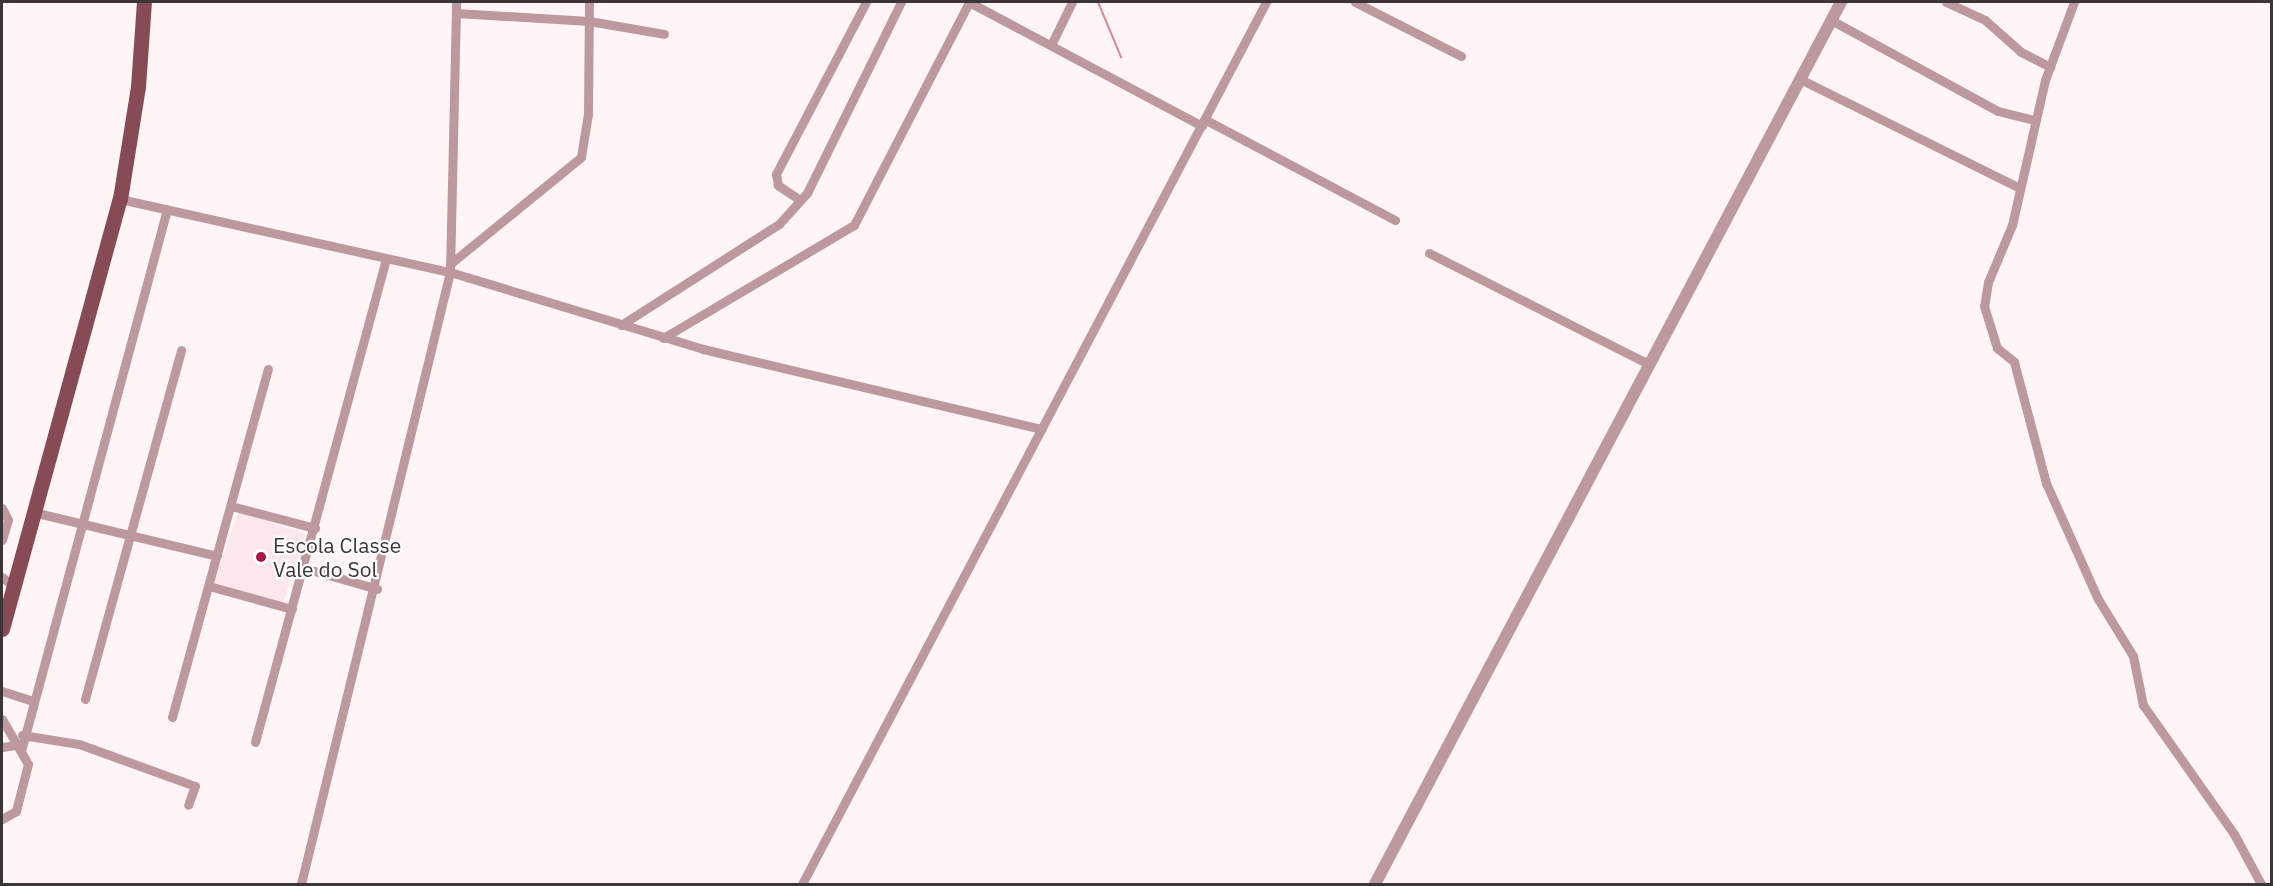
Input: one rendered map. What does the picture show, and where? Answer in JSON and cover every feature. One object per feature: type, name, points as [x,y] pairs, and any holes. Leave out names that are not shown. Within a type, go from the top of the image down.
[{"type":"main road","points":[[2,629],[7,582],[33,512],[120,199],[138,87],[144,2]]},
{"type":"street","points":[[301,885],[377,589],[450,268],[456,2]]},
{"type":"street","points":[[450,268],[581,157],[589,2]]},
{"type":"street","points":[[800,200],[778,185],[776,174],[866,2]]},
{"type":"street","points":[[621,325],[779,224],[800,200],[901,2]]},
{"type":"street","points":[[663,338],[854,225],[969,2],[1395,220]]},
{"type":"street","points":[[1051,45],[1071,2]]},
{"type":"street","points":[[802,885],[1266,2]]},
{"type":"street","points":[[1355,2],[1461,56]]},
{"type":"street","points":[[1375,885],[1841,2]]},
{"type":"street","points":[[1946,2],[1985,20],[2021,52],[2050,67]]},
{"type":"street","points":[[2074,2],[2050,67],[2035,120],[2018,187],[2012,225],[1984,296],[1990,328],[1997,348],[2014,362],[2046,483],[2098,599],[2133,656],[2143,705],[2234,834],[2261,885]]},
{"type":"street","points":[[456,13],[589,21],[664,34]]},
{"type":"street","points":[[1831,20],[1998,111],[2035,120]]},
{"type":"street","points":[[1800,79],[2018,187]]},
{"type":"street","points":[[120,199],[386,259],[450,268],[663,338],[1042,429]]},
{"type":"street","points":[[19,748],[167,209]]},
{"type":"street","points":[[1429,253],[1649,364]]},
{"type":"street","points":[[255,741],[315,528],[386,259]]},
{"type":"street","points":[[85,699],[181,350]]},
{"type":"street","points":[[172,717],[268,369]]},
{"type":"street","points":[[231,506],[315,528]]},
{"type":"street","points":[[2,508],[8,520],[2,540]]},
{"type":"street","points":[[33,512],[130,533],[217,556]]},
{"type":"street","points":[[303,568],[377,589]]},
{"type":"street","points":[[209,586],[292,609]]},
{"type":"street","points":[[2,691],[32,701]]},
{"type":"street","points":[[2,719],[28,764],[16,811],[2,819]]},
{"type":"street","points":[[22,735],[79,744],[195,786],[188,805]]},
{"type":"street","points":[[2,747],[19,748]]},
{"type":"shaded area","name":"Escola Classe Vale do Sol","points":[[238,512],[306,534],[283,604],[215,582]]},
{"type":"waterway","points":[[1098,2],[1121,57]]},
{"type":"place","name":"Escola Classe Vale do Sol","points":[[261,557]]}]
